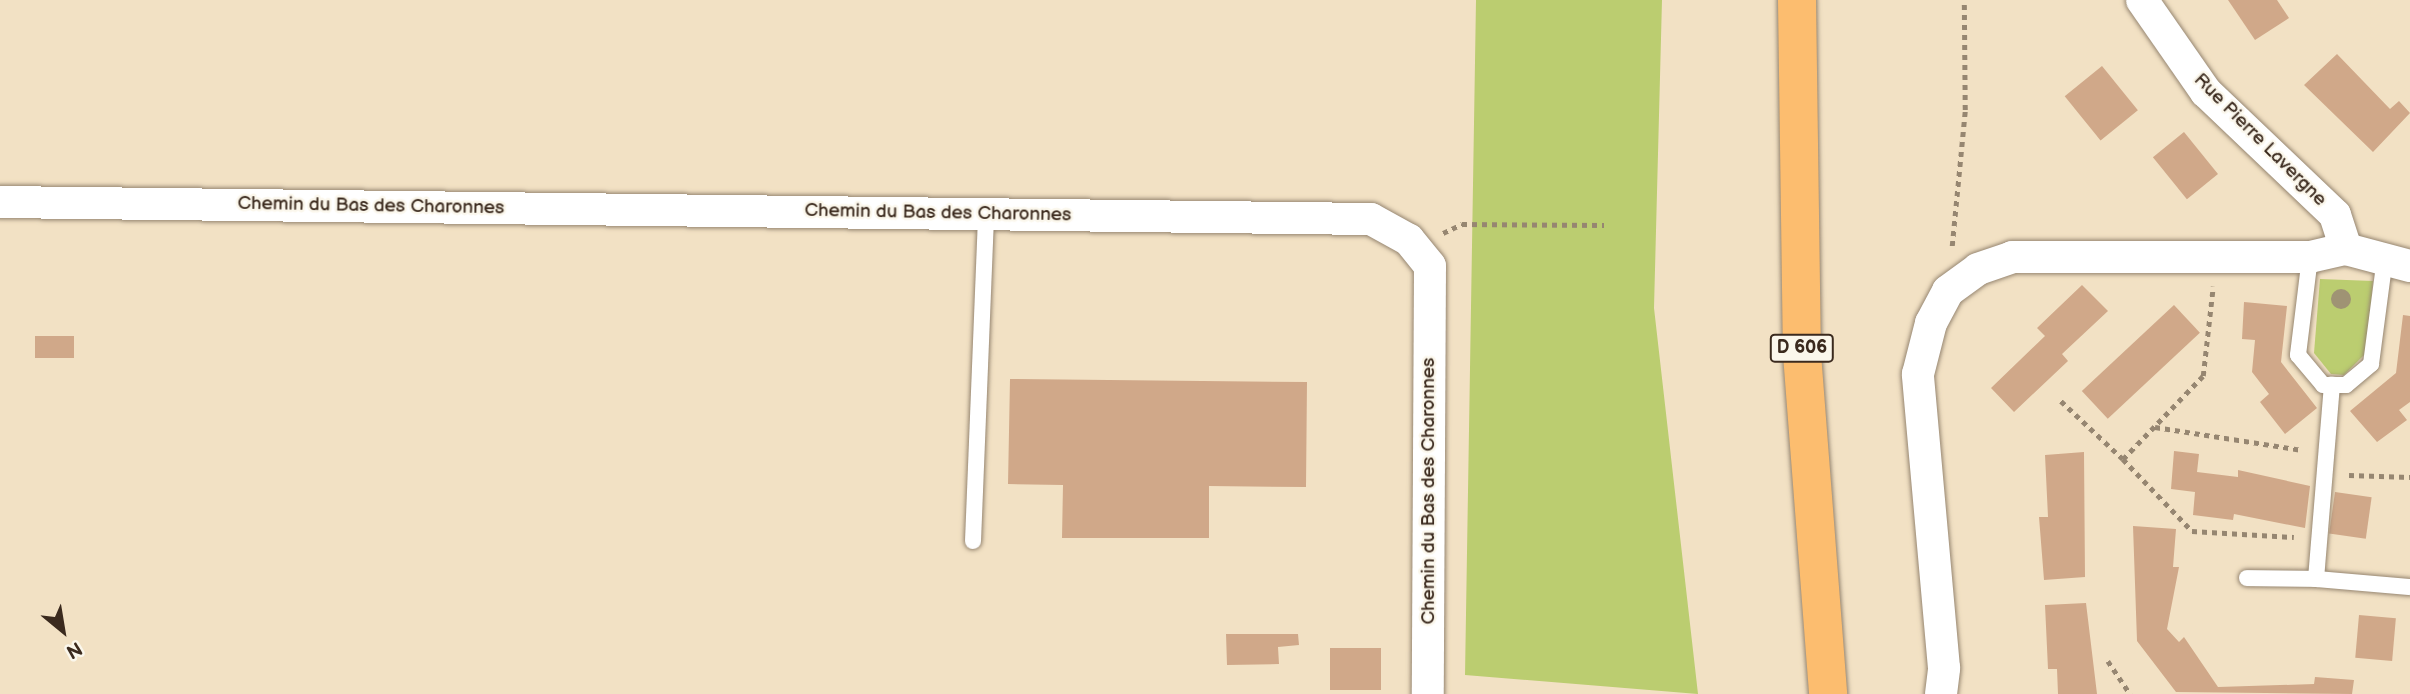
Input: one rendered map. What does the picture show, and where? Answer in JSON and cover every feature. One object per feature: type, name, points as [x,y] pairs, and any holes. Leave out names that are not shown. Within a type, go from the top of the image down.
[{"type":"main road","name":"D 606","points":[[1797,0],[1802,354],[1828,694]]},
{"type":"street","name":"Rue Pierre Lavergne","points":[[2142,0],[2206,92],[2335,215],[2346,249]]},
{"type":"street","name":"Chemin du Bas des Charonnes","points":[[0,202],[1371,219],[1414,246],[1430,266],[1428,694]]},
{"type":"street","points":[[1941,694],[1944,668],[1918,374],[1931,323],[1948,291],[1978,269],[2012,257],[2309,257],[2346,249],[2397,261]]},
{"type":"lane","points":[[973,541],[986,214]]},
{"type":"lane","points":[[2309,257],[2298,355],[2323,385],[2346,385],[2371,364],[2397,261]]},
{"type":"lane","points":[[2316,579],[2332,385]]},
{"type":"lane","points":[[2247,578],[2316,579],[2410,587]]},
{"type":"path","points":[[1948,291],[1965,110],[1964,0]]},
{"type":"path","points":[[1414,246],[1462,224],[1604,225]]},
{"type":"path","points":[[2123,458],[2203,376],[2216,255]]},
{"type":"path","points":[[2061,401],[2123,458],[2192,531],[2319,539]]},
{"type":"path","points":[[2154,427],[2326,454]]},
{"type":"path","points":[[2325,472],[2410,477]]},
{"type":"path","points":[[2108,661],[2130,694]]},
{"type":"green space","points":[[1476,0],[1662,0],[1654,308],[1698,694],[1465,675]]},
{"type":"green space","points":[[2320,279],[2373,281],[2366,353],[2344,375],[2331,374],[2314,353]]},
{"type":"building","points":[[2228,0],[2277,0],[2289,18],[2255,40]]},
{"type":"building","points":[[2337,54],[2390,109],[2399,101],[2410,113],[2373,152],[2304,85]]},
{"type":"building","points":[[2102,66],[2138,110],[2101,141],[2065,96]]},
{"type":"building","points":[[2184,132],[2218,174],[2187,199],[2153,157]]},
{"type":"building","points":[[2082,285],[2108,311],[2062,354],[2068,361],[2014,412],[1991,388],[2045,336],[2037,328]]},
{"type":"building","points":[[2244,302],[2287,306],[2281,362],[2317,408],[2285,434],[2260,402],[2269,394],[2252,372],[2255,340],[2242,339]]},
{"type":"building","points":[[2174,305],[2200,333],[2108,419],[2082,391]]},
{"type":"building","points":[[2403,315],[2410,316],[2410,402],[2399,410],[2407,420],[2377,442],[2350,411],[2396,373]]},
{"type":"building","points":[[35,336],[74,336],[74,358],[35,358]]},
{"type":"building","points":[[1010,379],[1307,382],[1306,487],[1209,486],[1209,538],[1062,538],[1063,485],[1008,484]]},
{"type":"building","points":[[2174,451],[2199,454],[2197,472],[2238,477],[2238,470],[2310,486],[2305,528],[2234,514],[2233,520],[2193,515],[2195,492],[2171,489]]},
{"type":"building","points":[[2084,452],[2085,577],[2044,580],[2039,517],[2048,517],[2045,455]]},
{"type":"building","points":[[2335,492],[2372,497],[2366,539],[2329,534]]},
{"type":"building","points":[[2133,526],[2176,529],[2173,567],[2179,567],[2167,629],[2179,642],[2184,637],[2218,687],[2314,684],[2315,677],[2354,680],[2352,694],[2176,692],[2137,641]]},
{"type":"building","points":[[2086,603],[2097,694],[2058,694],[2057,669],[2048,669],[2045,605]]},
{"type":"building","points":[[2359,615],[2396,618],[2392,661],[2355,658]]},
{"type":"building","points":[[1226,634],[1298,634],[1299,645],[1278,647],[1279,664],[1227,665]]},
{"type":"building","points":[[1330,648],[1381,648],[1381,690],[1330,690]]}]
